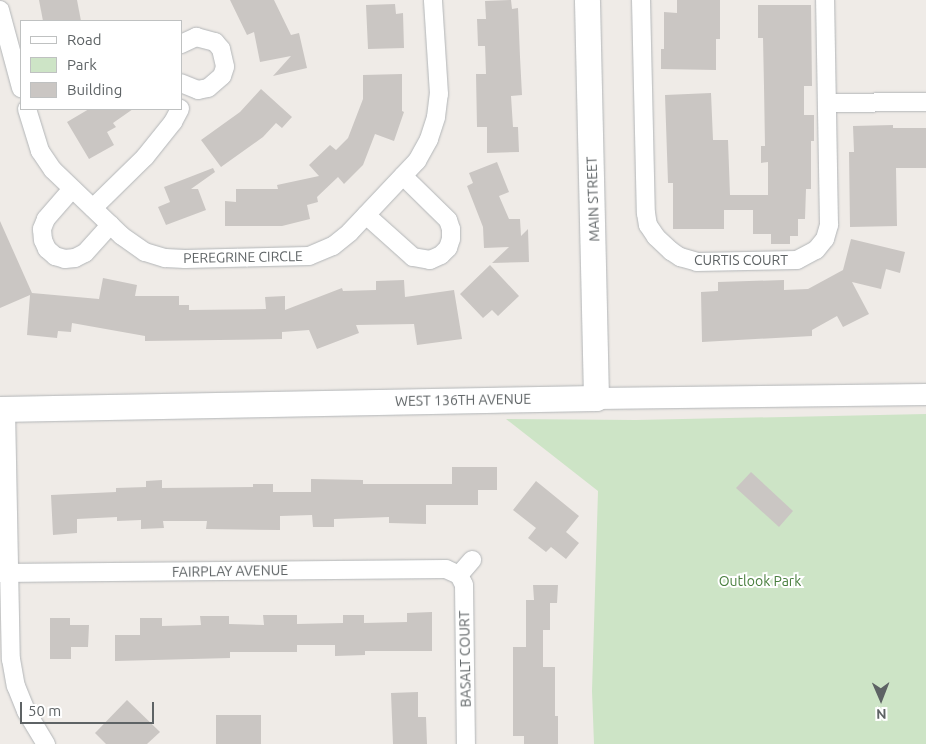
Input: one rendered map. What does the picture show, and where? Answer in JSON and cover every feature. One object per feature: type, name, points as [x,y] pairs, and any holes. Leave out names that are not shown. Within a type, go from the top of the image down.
[{"type":"main road","name":"MAIN STREET","points":[[587,0],[596,398]]},
{"type":"main road","name":"WEST 136TH AVENUE","points":[[3,409],[596,398]]},
{"type":"street","name":"PEREGRINE CIRCLE","points":[[27,110],[40,151],[53,170],[110,225],[145,252],[165,258],[286,258],[309,256],[333,246],[366,215],[417,161],[428,139],[436,117],[439,94],[433,0]]},
{"type":"street","name":"CURTIS COURT","points":[[641,0],[646,213],[648,225],[656,237],[680,257],[697,262],[797,260],[816,250],[825,239],[829,225],[825,0]]},
{"type":"street","points":[[0,10],[20,84]]},
{"type":"street","points":[[182,44],[196,37],[206,38],[215,42],[225,58],[225,67],[216,83],[198,90],[185,85],[182,98]]},
{"type":"street","points":[[827,103],[926,102]]},
{"type":"street","points":[[93,208],[144,157],[173,122],[179,110]]},
{"type":"street","points":[[366,215],[413,257],[430,260],[441,255],[448,248],[451,229],[448,220],[403,176]]},
{"type":"street","points":[[72,189],[46,220],[42,229],[43,240],[47,249],[60,258],[76,258],[85,253],[110,225]]},
{"type":"street","name":"WEST 136TH AVENUE","points":[[596,398],[926,394]]},
{"type":"street","points":[[3,409],[4,573],[10,659],[16,686],[35,728],[46,744]]},
{"type":"street","points":[[459,574],[472,560]]},
{"type":"street","name":"FAIRPLAY AVENUE","points":[[4,573],[446,569],[459,574]]},
{"type":"street","name":"BASALT COURT","points":[[459,574],[464,586],[466,744]]},
{"type":"green space","name":"Outlook Park","points":[[926,414],[926,744],[594,744],[592,691],[598,491],[506,419],[636,420]]},
{"type":"building","points":[[39,0],[77,0],[81,20],[43,20]]},
{"type":"building","points":[[230,0],[274,0],[291,35],[299,33],[307,68],[273,76],[291,56],[260,62],[254,32],[247,35]]},
{"type":"building","points":[[511,0],[512,9],[518,8],[522,95],[511,96],[513,127],[518,127],[519,152],[487,153],[487,127],[477,127],[476,74],[486,74],[485,46],[478,46],[477,19],[486,19],[485,1]]},
{"type":"building","points":[[677,0],[720,0],[720,39],[716,39],[716,70],[661,69],[661,49],[664,49],[664,12],[677,13]]},
{"type":"building","points":[[395,4],[396,14],[403,13],[404,48],[368,49],[366,5]]},
{"type":"building","points":[[758,5],[811,5],[812,86],[804,86],[804,115],[814,115],[814,141],[811,141],[811,189],[806,189],[805,219],[798,219],[798,236],[790,236],[790,244],[771,244],[771,234],[753,234],[753,210],[724,210],[724,229],[673,229],[673,183],[668,183],[665,95],[711,93],[713,140],[728,140],[730,195],[768,195],[768,162],[761,163],[761,146],[765,146],[764,87],[763,38],[758,38]]},
{"type":"building","points":[[402,74],[402,111],[404,112],[394,141],[375,134],[363,165],[344,184],[338,177],[317,197],[318,202],[307,205],[310,219],[282,226],[225,226],[225,201],[236,202],[236,189],[278,189],[277,185],[319,176],[309,165],[330,145],[336,150],[348,138],[363,99],[363,75]]},
{"type":"building","points":[[261,89],[292,117],[282,128],[276,123],[263,137],[221,167],[201,140],[240,112]]},
{"type":"building","points":[[87,110],[132,110],[113,123],[116,127],[107,132],[114,145],[89,159],[67,122]]},
{"type":"building","points":[[893,125],[893,128],[926,128],[926,168],[896,168],[897,226],[850,227],[849,152],[854,152],[853,126]]},
{"type":"building","points":[[497,162],[509,192],[499,196],[509,219],[520,219],[521,236],[528,229],[529,262],[492,263],[509,247],[484,248],[483,227],[467,186],[473,183],[469,173]]},
{"type":"building","points":[[213,168],[215,172],[191,189],[198,189],[206,210],[166,225],[158,207],[170,202],[164,187]]},
{"type":"building","points":[[0,221],[32,293],[99,299],[103,278],[137,285],[135,296],[179,296],[179,305],[189,305],[189,310],[266,309],[265,297],[285,296],[285,310],[342,288],[343,291],[376,290],[376,281],[404,280],[405,297],[454,290],[462,339],[417,345],[414,324],[356,325],[359,333],[317,349],[309,330],[282,332],[282,339],[145,341],[145,336],[72,323],[71,332],[58,331],[57,338],[27,335],[30,295],[0,308]]},
{"type":"building","points":[[851,239],[905,252],[900,273],[886,269],[881,289],[852,282],[869,314],[843,327],[837,316],[812,330],[812,336],[702,342],[701,292],[718,291],[718,282],[784,280],[784,290],[808,289],[843,270]]},
{"type":"building","points":[[490,265],[519,296],[498,316],[492,310],[483,318],[460,294]]},
{"type":"building","points":[[452,467],[497,467],[497,490],[478,490],[478,505],[426,505],[426,524],[389,523],[389,517],[334,519],[334,527],[313,527],[312,515],[280,516],[280,530],[206,529],[207,521],[163,521],[164,528],[141,529],[141,520],[117,521],[117,517],[77,519],[77,533],[53,535],[51,495],[116,492],[116,488],[146,487],[146,481],[162,480],[162,488],[253,487],[253,484],[273,484],[273,492],[311,492],[311,479],[363,480],[363,484],[452,484]]},
{"type":"building","points":[[751,472],[793,511],[779,527],[736,488]]},
{"type":"building","points":[[536,481],[579,516],[566,532],[579,543],[566,559],[551,547],[546,552],[528,538],[536,528],[513,510]]},
{"type":"building","points":[[533,585],[558,585],[557,603],[550,603],[550,630],[543,630],[543,667],[555,667],[555,716],[558,716],[558,744],[524,744],[524,736],[513,736],[513,647],[526,647],[526,600],[534,600]]},
{"type":"building","points":[[432,612],[432,651],[365,651],[365,655],[335,656],[335,645],[297,645],[297,652],[230,652],[230,658],[115,661],[115,635],[140,635],[140,618],[162,618],[162,626],[201,625],[200,616],[229,616],[229,624],[264,625],[263,615],[297,615],[297,624],[343,623],[343,615],[364,615],[364,623],[407,622],[407,613]]},
{"type":"building","points":[[50,618],[70,618],[70,625],[89,625],[88,647],[71,647],[71,659],[50,659]]},
{"type":"building","points":[[418,692],[418,717],[426,717],[427,744],[393,744],[391,693]]},
{"type":"building","points":[[127,700],[160,732],[147,744],[106,744],[95,733]]},
{"type":"building","points":[[216,715],[261,715],[261,744],[216,744]]}]
